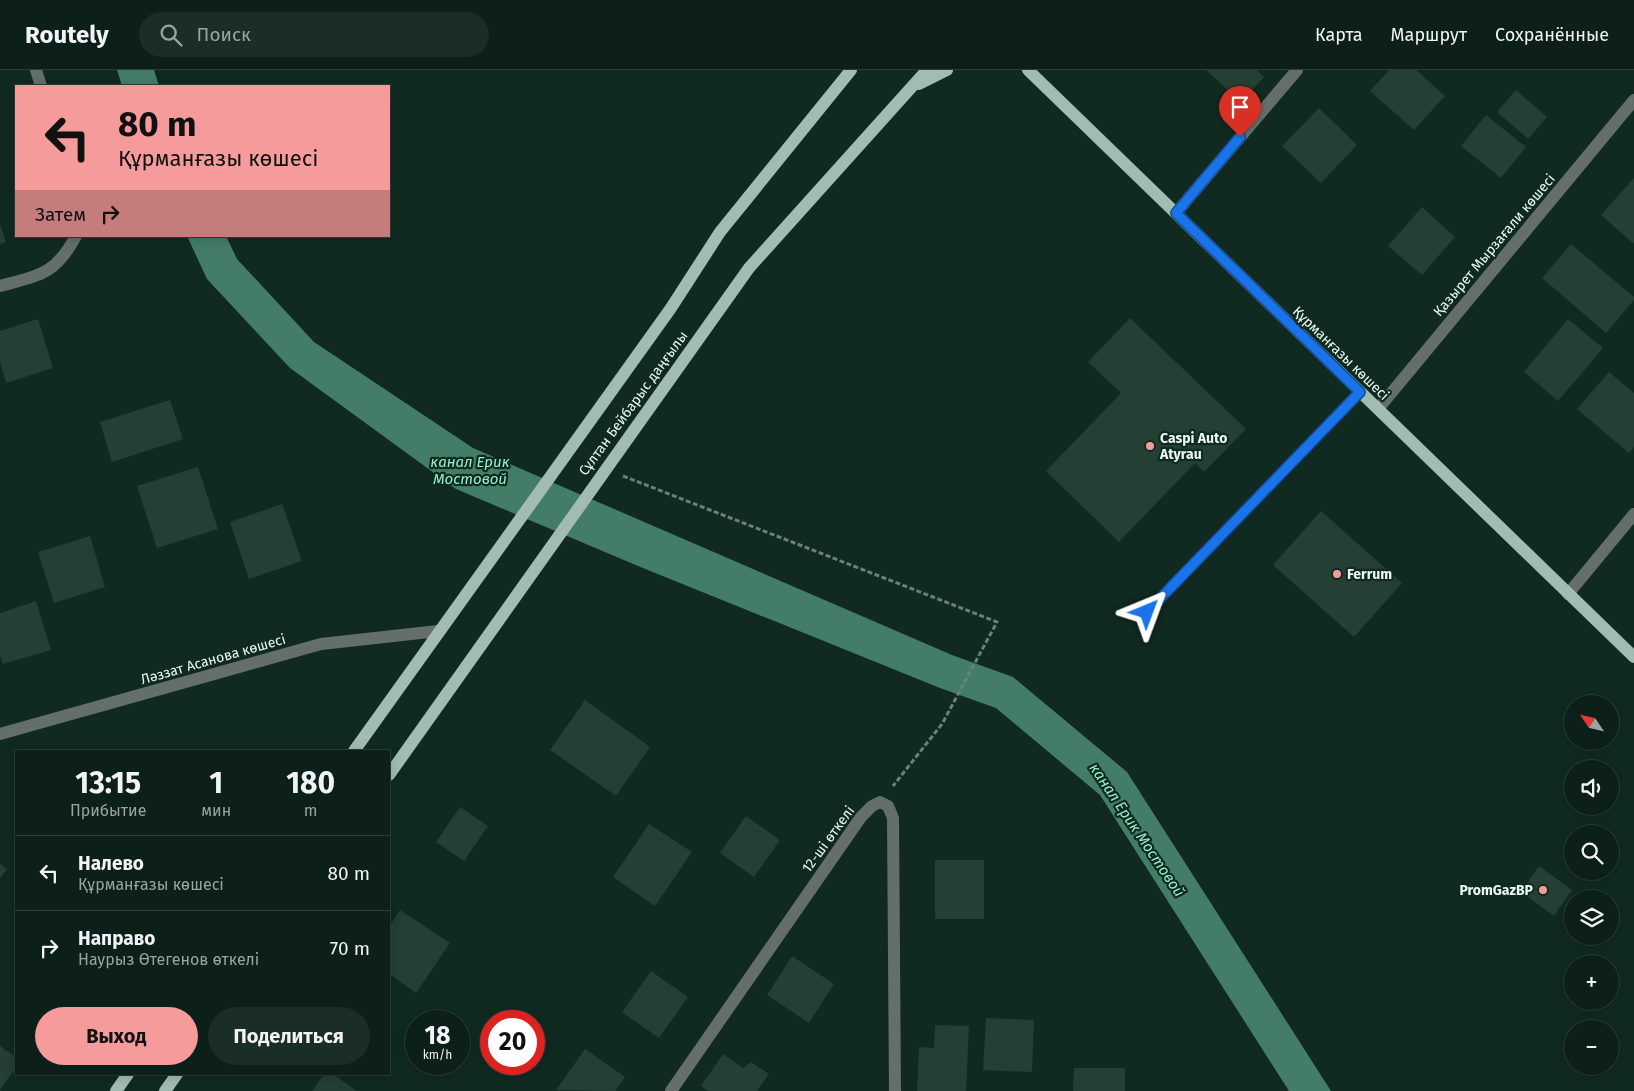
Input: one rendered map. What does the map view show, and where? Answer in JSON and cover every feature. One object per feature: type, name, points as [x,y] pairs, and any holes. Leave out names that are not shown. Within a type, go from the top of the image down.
[{"type":"main road","name":"Сұлтан Бейбарыс даңғылы","points":[[355,750],[438,631],[671,308],[720,232],[852,70]]},
{"type":"main road","name":"Сұлтан Бейбарыс даңғылы","points":[[390,773],[749,268],[928,70]]},
{"type":"main road","points":[[912,88],[947,70]]},
{"type":"main road","name":"Құрманғазы көшесі","points":[[1028,71],[1634,657]]},
{"type":"main road","points":[[116,1091],[127,1075]]},
{"type":"main road","points":[[165,1091],[176,1075]]},
{"type":"street","points":[[36,70],[41,85]]},
{"type":"street","points":[[1176,213],[1297,70]]},
{"type":"street","name":"Қазырет Мырзағали көшесі","points":[[1378,409],[1634,100]]},
{"type":"street","points":[[0,286],[45,274],[65,256],[75,237]]},
{"type":"street","points":[[1568,594],[1634,514]]},
{"type":"street","name":"Ләззат Асанова көшесі","points":[[0,734],[321,644],[438,631]]},
{"type":"street","points":[[880,802],[888,806],[893,818],[894,1091]]},
{"type":"street","name":"12-ші өткелі","points":[[671,1091],[861,817],[872,806],[880,802]]},
{"type":"lane","points":[[1147,612],[1360,392]]},
{"type":"path","points":[[605,469],[997,622],[942,724],[880,802]]},
{"type":"water","points":[[117,70],[154,70],[159,85],[122,85]]},
{"type":"water","name":"канал Ерик Мостовой","points":[[187,237],[226,237],[237,259],[314,342],[473,448],[952,655],[1013,677],[1127,772],[1331,1091],[1289,1091],[1100,795],[996,708],[940,688],[638,566],[456,489],[290,368],[207,279]]},
{"type":"building","points":[[1206,70],[1257,70],[1264,77],[1241,102]]},
{"type":"building","points":[[1389,70],[1416,70],[1445,96],[1414,130],[1370,91]]},
{"type":"building","points":[[1516,90],[1547,117],[1528,139],[1497,112]]},
{"type":"building","points":[[1319,108],[1357,145],[1321,183],[1282,146]]},
{"type":"building","points":[[1486,115],[1526,147],[1501,178],[1461,146]]},
{"type":"building","points":[[1634,178],[1634,244],[1601,215]]},
{"type":"building","points":[[1422,207],[1455,237],[1422,275],[1388,246]]},
{"type":"building","points":[[0,224],[6,242],[0,244]]},
{"type":"building","points":[[1571,244],[1634,297],[1634,300],[1606,333],[1542,278]]},
{"type":"building","name":"Caspi Auto Atyrau","points":[[1130,318],[1246,429],[1204,472],[1195,463],[1119,542],[1046,471],[1121,393],[1088,362]]},
{"type":"building","points":[[38,319],[53,368],[6,383],[0,362],[0,331]]},
{"type":"building","points":[[1568,319],[1603,348],[1558,401],[1524,372]]},
{"type":"building","points":[[1609,372],[1634,393],[1634,447],[1629,453],[1577,409]]},
{"type":"building","points":[[170,400],[183,439],[112,462],[100,422]]},
{"type":"building","points":[[198,467],[218,529],[157,548],[137,486]]},
{"type":"building","points":[[282,504],[302,561],[249,579],[230,522]]},
{"type":"building","name":"Ferrum","points":[[1321,511],[1402,583],[1354,637],[1273,565]]},
{"type":"building","points":[[90,536],[105,587],[54,603],[38,552]]},
{"type":"building","points":[[36,601],[51,650],[3,664],[0,655],[0,613]]},
{"type":"building","points":[[585,700],[650,747],[616,796],[550,750]]},
{"type":"building","points":[[460,807],[488,826],[464,861],[436,842]]},
{"type":"building","points":[[746,816],[780,840],[754,877],[720,853]]},
{"type":"building","points":[[649,824],[692,852],[655,906],[613,877]]},
{"type":"building","points":[[935,860],[984,860],[984,919],[935,919]]},
{"type":"building","points":[[0,864],[7,869],[0,878]]},
{"type":"building","points":[[1539,866],[1572,890],[1564,890],[1564,902],[1554,916],[1521,892]]},
{"type":"building","points":[[400,910],[450,943],[416,993],[390,975],[390,925]]},
{"type":"building","points":[[792,956],[834,984],[809,1023],[767,995]]},
{"type":"building","points":[[651,971],[688,997],[659,1038],[622,1012]]},
{"type":"building","points":[[986,1018],[1034,1020],[1032,1072],[983,1070]]},
{"type":"building","points":[[935,1025],[969,1026],[966,1091],[917,1091],[919,1047],[934,1048]]},
{"type":"building","points":[[0,1046],[15,1056],[15,1068],[0,1090]]},
{"type":"building","points":[[585,1049],[625,1077],[615,1091],[556,1090]]},
{"type":"building","points":[[723,1054],[743,1068],[751,1062],[769,1074],[757,1091],[708,1091],[701,1086]]},
{"type":"building","points":[[1074,1068],[1125,1068],[1125,1091],[1073,1091]]},
{"type":"building","points":[[323,1075],[334,1075],[357,1091],[312,1091]]},
{"type":"place","name":"Caspi Auto Atyrau","points":[[1150,446]]},
{"type":"place","name":"Ferrum","points":[[1337,574]]},
{"type":"place","name":"PromGazBP","points":[[1543,890]]},
{"type":"route","points":[[1147,612],[1360,392],[1176,213],[1240,137]]}]
